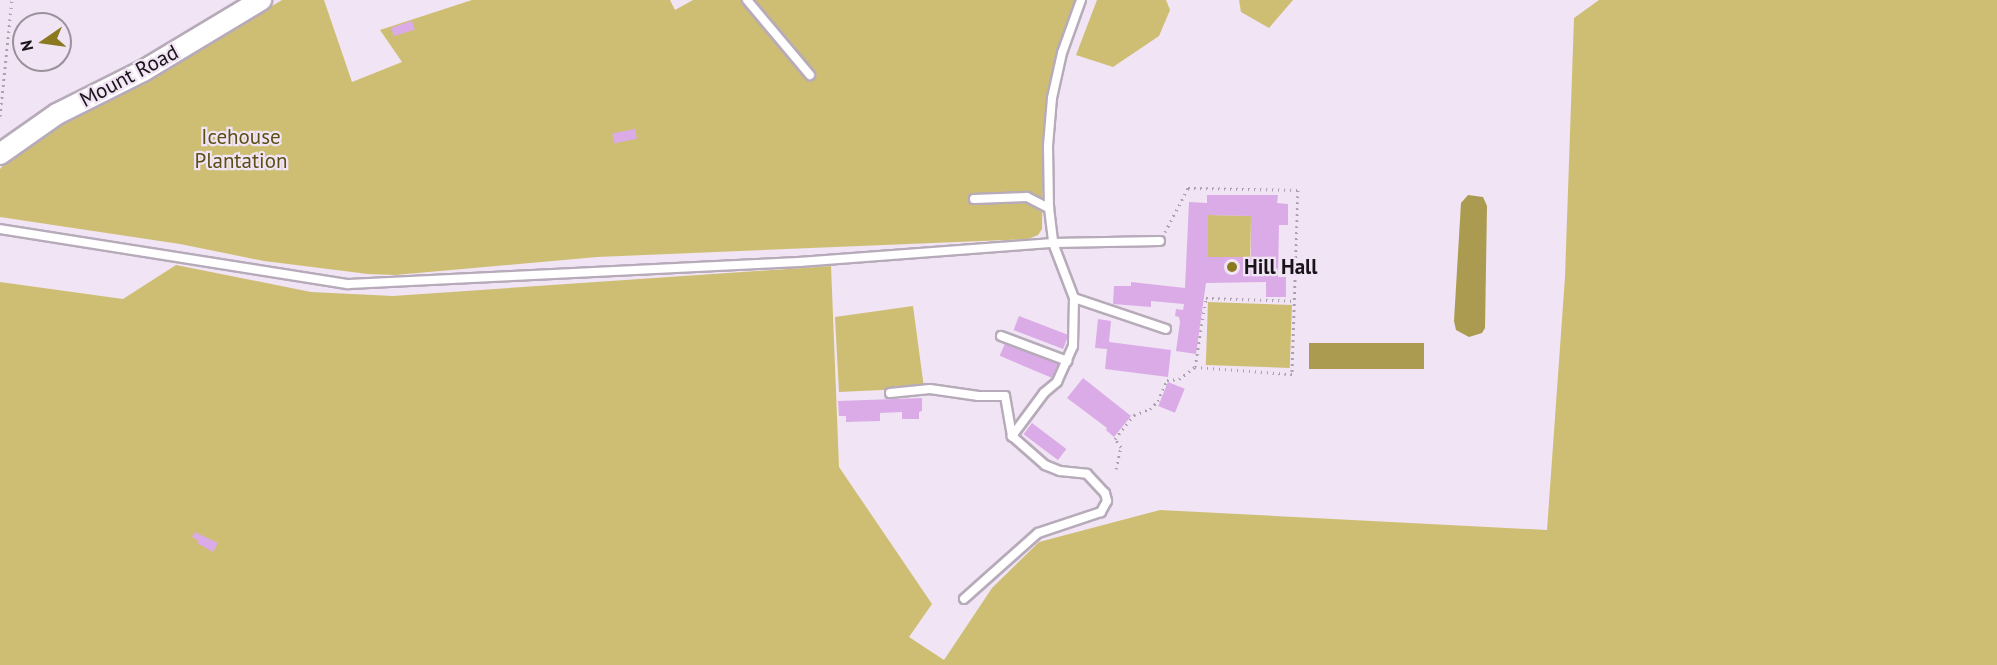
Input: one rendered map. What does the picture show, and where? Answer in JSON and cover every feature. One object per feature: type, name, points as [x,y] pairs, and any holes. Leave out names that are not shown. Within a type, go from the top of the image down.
[{"type":"street","name":"Mount Road","points":[[0,154],[57,114],[143,71],[261,0]]},
{"type":"lane","points":[[747,0],[810,75]]},
{"type":"lane","points":[[1012,436],[1044,393],[1057,382],[1074,346],[1074,298],[1053,243],[1049,207],[1048,146],[1052,98],[1062,53],[1081,0]]},
{"type":"lane","points":[[974,199],[1027,197],[1049,207]]},
{"type":"lane","points":[[0,229],[348,284],[799,262],[1053,243],[1160,242]]},
{"type":"lane","points":[[1074,298],[1166,329]]},
{"type":"lane","points":[[1001,336],[1067,361]]},
{"type":"lane","points":[[890,393],[930,389],[978,396],[1005,396],[1012,436],[1045,465],[1060,471],[1087,474],[1105,493],[1107,501],[1101,512],[1038,533],[964,599]]},
{"type":"path","points":[[0,116],[12,0]]},
{"type":"path","points":[[1116,469],[1121,447],[1115,439],[1134,415],[1150,409],[1158,400],[1167,380],[1179,379],[1195,367],[1292,374],[1298,190],[1188,189],[1160,242]]},
{"type":"path","points":[[1195,367],[1206,298],[1295,301]]},
{"type":"green space","name":"Icehouse Plantation","points":[[282,0],[324,0],[352,82],[402,62],[380,30],[472,0],[670,0],[675,10],[693,0],[1076,0],[1059,52],[1048,98],[1043,146],[1042,229],[1038,235],[1028,239],[597,257],[395,275],[368,274],[264,261],[180,244],[0,217],[0,169],[10,157],[61,122],[149,80]]},
{"type":"green space","points":[[1097,0],[1166,0],[1170,10],[1159,36],[1113,67],[1076,55]]},
{"type":"green space","points":[[1239,0],[1293,0],[1269,28],[1241,12]]},
{"type":"green space","points":[[1599,0],[1997,0],[1997,665],[0,665],[0,282],[123,299],[176,265],[311,292],[393,296],[831,266],[839,467],[932,604],[909,637],[944,660],[992,588],[1039,542],[1160,510],[1547,530],[1565,277],[1574,18]]},
{"type":"green space","points":[[1208,215],[1251,216],[1250,258],[1207,257]]},
{"type":"green space","points":[[1208,302],[1292,305],[1290,368],[1206,365]]},
{"type":"green space","points":[[913,306],[924,388],[839,392],[835,317]]},
{"type":"shaded area","points":[[1468,195],[1483,197],[1487,206],[1485,328],[1482,333],[1469,337],[1456,330],[1454,321],[1461,203]]},
{"type":"shaded area","points":[[1309,343],[1424,343],[1424,369],[1309,369]]},
{"type":"building","points":[[412,21],[415,30],[394,36],[391,28]]},
{"type":"building","points":[[635,129],[637,139],[614,143],[612,133]]},
{"type":"building","name":"Hill Hall","points":[[1207,195],[1278,195],[1277,203],[1288,204],[1288,225],[1279,225],[1278,277],[1286,277],[1286,297],[1266,297],[1266,282],[1206,283],[1196,354],[1176,351],[1180,322],[1179,317],[1175,316],[1176,309],[1183,310],[1184,304],[1151,301],[1151,307],[1113,304],[1114,286],[1131,286],[1131,282],[1185,288],[1189,202],[1207,203]],"holes":[[[1208,215],[1251,216],[1251,257],[1208,257]]]},
{"type":"building","points":[[1019,316],[1068,335],[1063,349],[1014,330]]},
{"type":"building","points":[[1098,319],[1111,321],[1109,342],[1171,350],[1168,377],[1105,369],[1107,349],[1095,348]]},
{"type":"building","points":[[1006,341],[1058,363],[1052,378],[1000,356]]},
{"type":"building","points":[[1083,378],[1131,416],[1114,437],[1106,430],[1107,428],[1067,398]]},
{"type":"building","points":[[1168,382],[1185,389],[1175,413],[1158,406]]},
{"type":"building","points":[[922,398],[922,411],[919,412],[919,419],[902,419],[902,412],[880,413],[880,421],[846,422],[846,416],[839,416],[838,401]]},
{"type":"building","points":[[1032,423],[1066,449],[1058,460],[1024,434]]},
{"type":"building","points":[[195,532],[218,543],[213,552],[197,543],[199,541],[192,537]]},
{"type":"place","name":"Hill Hall","points":[[1232,267]]}]
